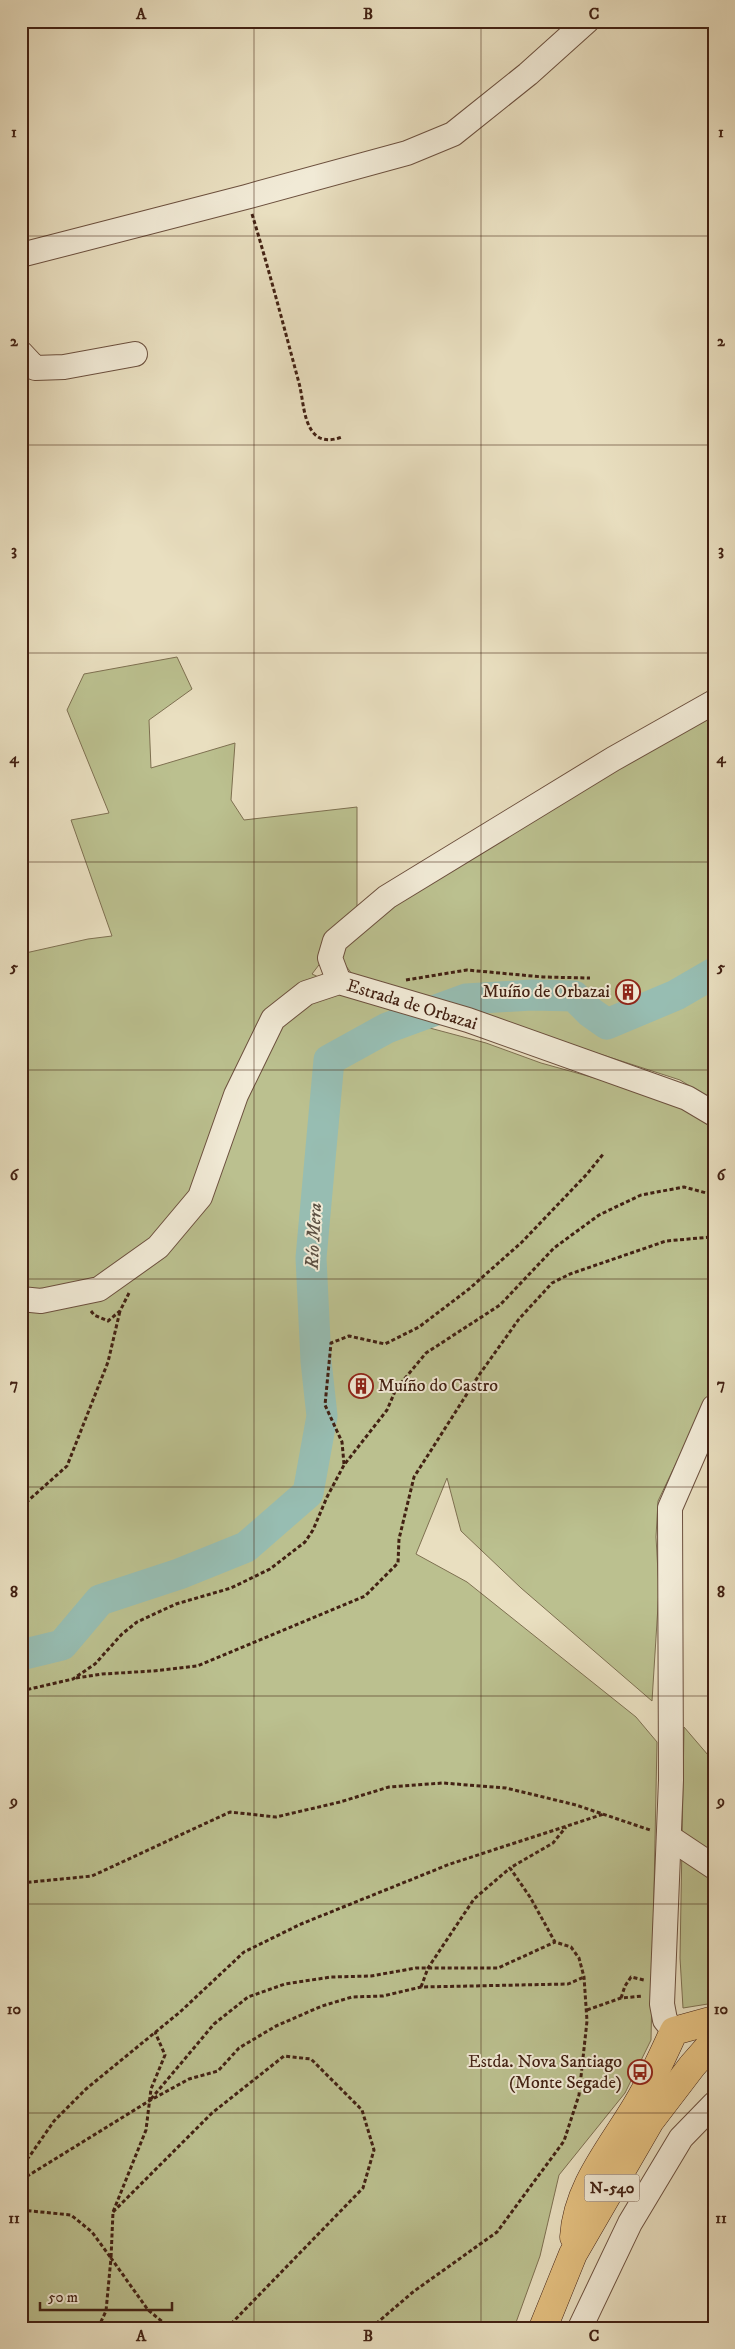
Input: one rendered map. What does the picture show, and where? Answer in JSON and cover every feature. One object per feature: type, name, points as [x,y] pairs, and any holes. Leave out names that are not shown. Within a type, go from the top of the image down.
[{"type":"highway","points":[[573,2254],[575,2218],[590,2181],[639,2102],[674,2031],[714,2020]]},
{"type":"highway","name":"N-540","points":[[543,2328],[573,2254],[650,2121],[692,2066],[714,2041]]},
{"type":"street","points":[[21,255],[407,153],[453,134],[528,74],[587,21]]},
{"type":"street","points":[[21,354],[35,368],[64,367],[135,354]]},
{"type":"street","points":[[339,982],[330,958],[335,941],[387,897],[613,759],[714,702]]},
{"type":"street","name":"Estrada de Orbazai","points":[[21,1299],[41,1301],[99,1289],[158,1247],[200,1196],[236,1095],[274,1019],[306,993],[339,982],[468,1020],[687,1098],[714,1114]]},
{"type":"street","points":[[674,2031],[666,2020],[662,1994],[671,1780],[670,1508],[714,1407]]},
{"type":"street","points":[[669,1837],[714,1867]]},
{"type":"street","points":[[580,2328],[630,2223],[681,2138],[714,2104]]},
{"type":"street","points":[[650,2121],[681,2138]]},
{"type":"path","points":[[246,197],[300,386],[306,419],[312,431],[321,439],[333,440],[342,437]]},
{"type":"path","points":[[405,980],[467,970],[543,977],[590,978]]},
{"type":"path","points":[[344,1465],[342,1442],[325,1405],[331,1342],[349,1336],[385,1344],[419,1327],[469,1290],[522,1242],[587,1174],[604,1153]]},
{"type":"path","points":[[73,1679],[95,1664],[122,1634],[137,1622],[176,1604],[231,1588],[270,1569],[305,1542],[313,1530],[327,1497],[344,1465],[388,1410],[396,1389],[426,1353],[500,1305],[554,1248],[599,1214],[640,1195],[684,1187],[714,1195]]},
{"type":"path","points":[[21,1691],[102,1674],[197,1666],[365,1596],[398,1563],[399,1539],[414,1477],[479,1375],[519,1319],[552,1283],[570,1274],[666,1241],[711,1237],[714,1235]]},
{"type":"path","points":[[21,1507],[67,1466],[108,1362],[120,1310]]},
{"type":"path","points":[[21,1884],[92,1876],[230,1812],[276,1817],[340,1802],[388,1787],[442,1783],[506,1788],[576,1804],[669,1837]]},
{"type":"path","points":[[21,2163],[29,2157],[54,2121],[86,2089],[180,2012],[244,1952],[301,1924],[450,1864],[604,1814]]},
{"type":"path","points":[[421,1987],[428,1968],[474,1899],[510,1868],[553,1842],[566,1826]]},
{"type":"path","points":[[510,1868],[530,1897],[555,1942]]},
{"type":"path","points":[[149,2101],[214,2024],[248,1997],[285,1984],[331,1977],[371,1976],[428,1968],[498,1968],[555,1942],[571,1947],[579,1958],[584,1977],[587,2021],[579,2095],[564,2141],[497,2232],[413,2292],[371,2328]]},
{"type":"path","points":[[21,2180],[149,2101],[189,2080],[218,2071],[239,2048],[276,2026],[322,2006],[352,1998],[383,1996],[421,1987],[568,1984],[584,1977]]},
{"type":"path","points":[[621,1998],[624,1986],[631,1977],[662,1994]]},
{"type":"path","points":[[587,2010],[621,1998],[662,1994]]},
{"type":"path","points":[[98,2328],[106,2311],[113,2212],[146,2130],[151,2090],[165,2055],[155,2032]]},
{"type":"path","points":[[113,2212],[212,2113],[284,2056],[311,2058],[362,2110],[374,2150],[363,2188],[227,2328]]},
{"type":"path","points":[[21,2210],[71,2215],[92,2232],[148,2310],[170,2328]]},
{"type":"green space","points":[[177,657],[192,689],[149,720],[151,768],[235,743],[231,800],[244,820],[357,807],[357,915],[312,974],[426,1027],[486,1043],[541,1063],[663,1097],[714,1127],[714,1384],[658,1501],[656,1537],[659,1590],[652,1701],[521,1588],[461,1531],[447,1478],[416,1554],[467,1582],[636,1717],[657,1742],[651,2040],[625,2093],[559,2175],[540,2256],[514,2328],[21,2328],[21,954],[88,939],[112,936],[71,820],[109,813],[67,710],[84,674]]},
{"type":"green space","points":[[714,708],[714,1103],[680,1080],[352,974],[343,962],[341,952],[390,901]]},
{"type":"green space","points":[[684,1727],[714,1762],[714,2003],[683,2008],[680,1958]]},
{"type":"waterway","name":"Río Mera","points":[[21,1655],[62,1645],[100,1600],[179,1574],[246,1547],[308,1493],[322,1416],[316,1361],[311,1258],[329,1060],[387,1028],[466,999],[532,995],[574,996],[590,1012],[607,1024],[676,995],[714,973]]},
{"type":"place","name":"Muíño de Orbazai","points":[[628,992]]},
{"type":"place","name":"Muíño do Castro","points":[[361,1386]]},
{"type":"place","name":"Estda. Nova Santiago (Monte Segade)","points":[[640,2072]]}]
